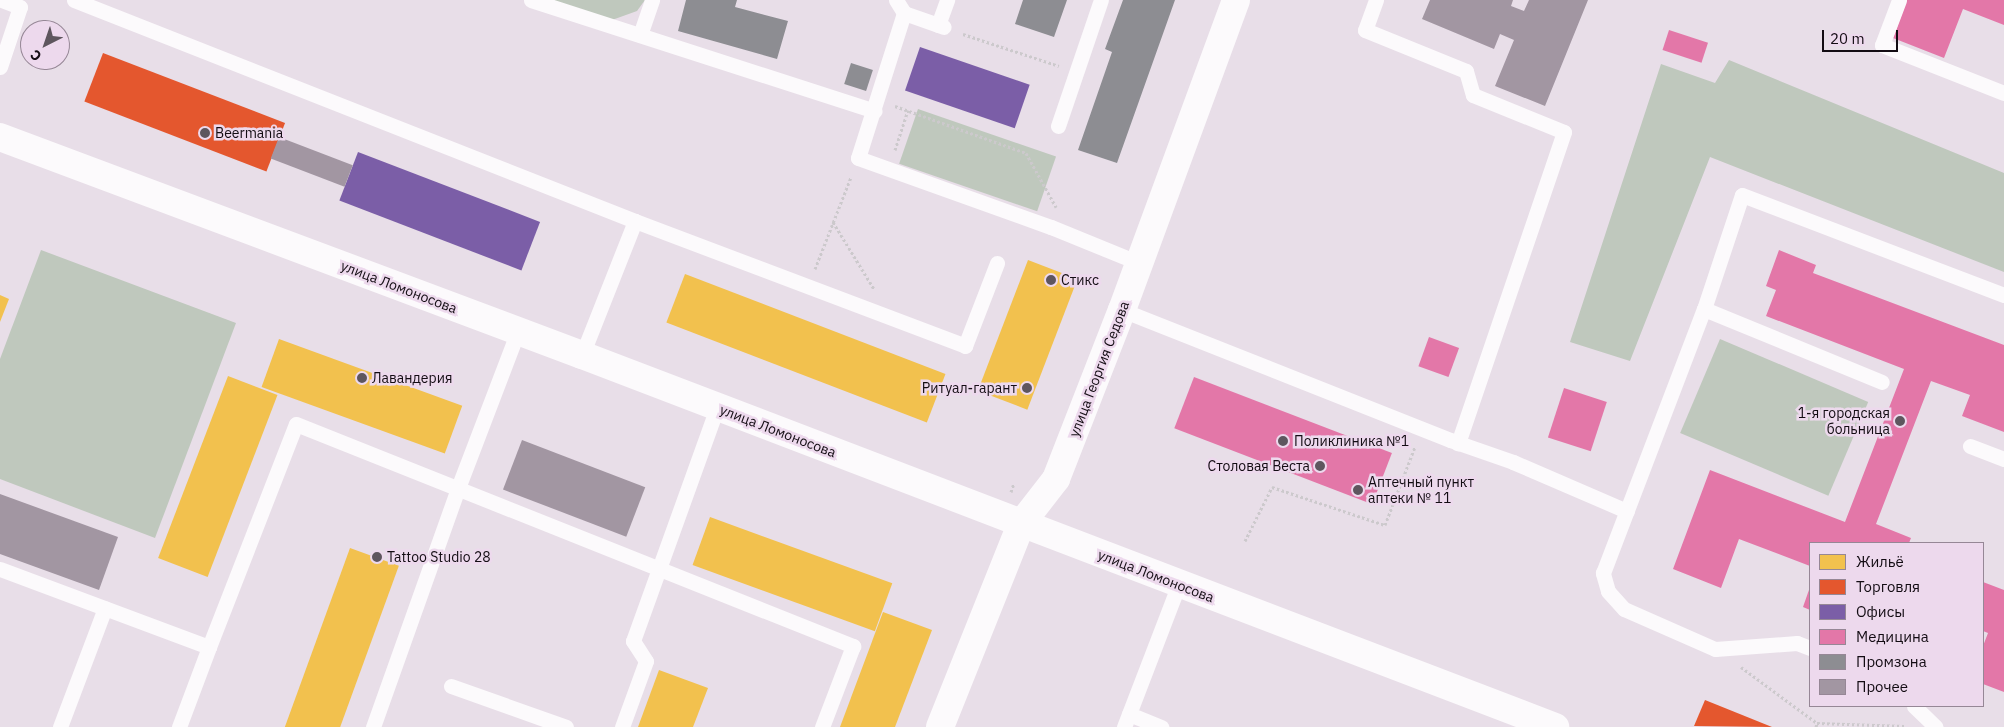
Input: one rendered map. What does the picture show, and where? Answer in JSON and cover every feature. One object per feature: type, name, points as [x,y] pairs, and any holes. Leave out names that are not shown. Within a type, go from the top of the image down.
[{"type":"main road","name":"улица Георгия Седова","points":[[940,727],[1021,524],[1056,479],[1122,310],[1236,0]]},
{"type":"main road","name":"улица Ломоносова","points":[[0,137],[582,355],[1555,727]]},
{"type":"lane","points":[[0,68],[21,4],[2,0]]},
{"type":"lane","points":[[74,0],[635,221],[965,346],[996,262]]},
{"type":"lane","points":[[531,0],[640,35],[875,105]]},
{"type":"lane","points":[[640,35],[652,0]]},
{"type":"lane","points":[[947,0],[941,26],[900,7],[875,105],[858,158],[1051,227],[1139,263]]},
{"type":"lane","points":[[1058,126],[1101,0]]},
{"type":"lane","points":[[1376,0],[1365,30],[1466,71],[1473,95],[1564,132],[1458,443]]},
{"type":"lane","points":[[1899,0],[1882,45],[2004,93]]},
{"type":"lane","points":[[1809,648],[1797,643],[1715,648],[1624,609],[1608,591],[1603,573],[1704,309],[1742,196],[2004,295]]},
{"type":"lane","points":[[582,355],[635,221]]},
{"type":"lane","points":[[1704,309],[1882,382]]},
{"type":"lane","points":[[1122,310],[1458,443],[1513,462],[1627,511]]},
{"type":"lane","points":[[373,727],[458,488],[518,331]]},
{"type":"lane","points":[[622,727],[646,661],[633,641],[717,408]]},
{"type":"lane","points":[[179,727],[296,424],[853,646],[822,727]]},
{"type":"lane","points":[[1970,446],[2004,459]]},
{"type":"lane","points":[[0,569],[209,647]]},
{"type":"lane","points":[[1162,727],[1127,721],[1179,584]]},
{"type":"lane","points":[[60,727],[105,608]]},
{"type":"lane","points":[[451,686],[566,727]]},
{"type":"lane","points":[[1915,707],[1936,727]]},
{"type":"path","points":[[941,26],[1076,72]]},
{"type":"path","points":[[875,105],[908,110],[1026,153],[1057,210],[1048,206]]},
{"type":"path","points":[[904,154],[894,150],[908,110]]},
{"type":"path","points":[[808,286],[858,158]]},
{"type":"path","points":[[833,221],[892,318]]},
{"type":"path","points":[[1245,541],[1272,487],[1385,524],[1417,443]]},
{"type":"path","points":[[1715,648],[1816,725],[1936,727]]},
{"type":"shaded area","points":[[552,0],[645,0],[637,11],[612,20]]},
{"type":"shaded area","points":[[1729,60],[2004,173],[2004,272],[1710,157],[1630,361],[1570,342],[1661,64],[1715,83]]},
{"type":"shaded area","points":[[918,109],[1056,157],[1037,211],[899,164]]},
{"type":"shaded area","points":[[41,250],[236,323],[155,538],[0,479],[0,359]]},
{"type":"shaded area","points":[[1720,339],[1868,402],[1828,496],[1680,433]]},
{"type":"building: Жильё","points":[[1028,260],[1077,279],[1027,410],[978,391]]},
{"type":"building: Жильё","points":[[685,274],[945,374],[927,423],[666,323]]},
{"type":"building: Жильё","points":[[0,295],[9,299],[0,322]]},
{"type":"building: Жильё","points":[[279,339],[462,406],[445,454],[262,387]]},
{"type":"building: Жильё","points":[[228,376],[277,395],[208,577],[158,558]]},
{"type":"building: Жильё","points":[[710,517],[892,583],[875,631],[693,565]]},
{"type":"building: Жильё","points":[[350,548],[399,566],[340,727],[285,727]]},
{"type":"building: Жильё","points":[[883,612],[932,630],[895,727],[840,727]]},
{"type":"building: Жильё","points":[[659,670],[708,688],[693,727],[638,727]]},
{"type":"building: Торговля","points":[[103,53],[285,123],[266,171],[84,102]]},
{"type":"building: Торговля","points":[[1705,700],[1772,727],[1694,726]]},
{"type":"building: Офисы","points":[[920,47],[1030,85],[1015,128],[905,90]]},
{"type":"building: Офисы","points":[[358,152],[540,222],[521,270],[339,201]]},
{"type":"building: Медицина","points":[[1907,0],[2004,0],[2004,25],[1963,9],[1944,58],[1893,38]]},
{"type":"building: Медицина","points":[[1669,30],[1708,43],[1702,63],[1663,50]]},
{"type":"building: Медицина","name":"1-я городская больница","points":[[1779,250],[1816,265],[1813,273],[2004,345],[2004,432],[1962,416],[1970,395],[1931,381],[1876,524],[1911,538],[1909,542],[1809,542],[1809,566],[1739,539],[1721,588],[1673,569],[1710,470],[1845,522],[1904,369],[1766,316],[1776,290],[1766,286]]},
{"type":"building: Медицина","points":[[1429,337],[1459,348],[1448,377],[1418,366]]},
{"type":"building: Медицина","name":"Поликлиника №1","points":[[1194,377],[1392,453],[1372,504],[1174,428]]},
{"type":"building: Медицина","points":[[1564,388],[1607,402],[1591,451],[1548,437]]},
{"type":"building: Медицина","points":[[1984,582],[2004,590],[2004,692],[1984,684],[1984,643],[1988,633],[1984,631]]},
{"type":"building: Медицина","points":[[1809,590],[1809,610],[1803,607]]},
{"type":"building: Промзона","points":[[686,0],[737,0],[735,7],[788,21],[777,59],[678,31]]},
{"type":"building: Промзона","points":[[1023,0],[1067,0],[1054,37],[1015,24]]},
{"type":"building: Промзона","points":[[1123,0],[1175,0],[1117,163],[1078,150],[1112,52],[1105,49]]},
{"type":"building: Промзона","points":[[851,63],[873,70],[866,91],[844,84]]},
{"type":"building: Прочее","points":[[1430,0],[1513,0],[1511,6],[1524,11],[1529,0],[1588,0],[1545,106],[1495,86],[1514,40],[1500,34],[1494,49],[1422,19]]},
{"type":"building: Прочее","points":[[279,137],[353,165],[345,187],[271,158]]},
{"type":"building: Прочее","points":[[522,440],[645,487],[626,537],[503,489]]},
{"type":"building: Прочее","points":[[0,494],[118,537],[99,590],[0,554]]},
{"type":"place","name":"Beermania","points":[[205,133]]},
{"type":"place","name":"Стикс","points":[[1051,280]]},
{"type":"place","name":"Лавандерия","points":[[362,378]]},
{"type":"place","name":"Ритуал-гарант","points":[[1027,388]]},
{"type":"place","name":"1-я городская больница","points":[[1900,421]]},
{"type":"place","name":"Поликлиника №1","points":[[1283,441]]},
{"type":"place","name":"Столовая Веста","points":[[1320,466]]},
{"type":"place","name":"Аптечный пункт аптеки № 11","points":[[1358,490]]},
{"type":"place","name":"Tattoo Studio 28","points":[[377,557]]}]
